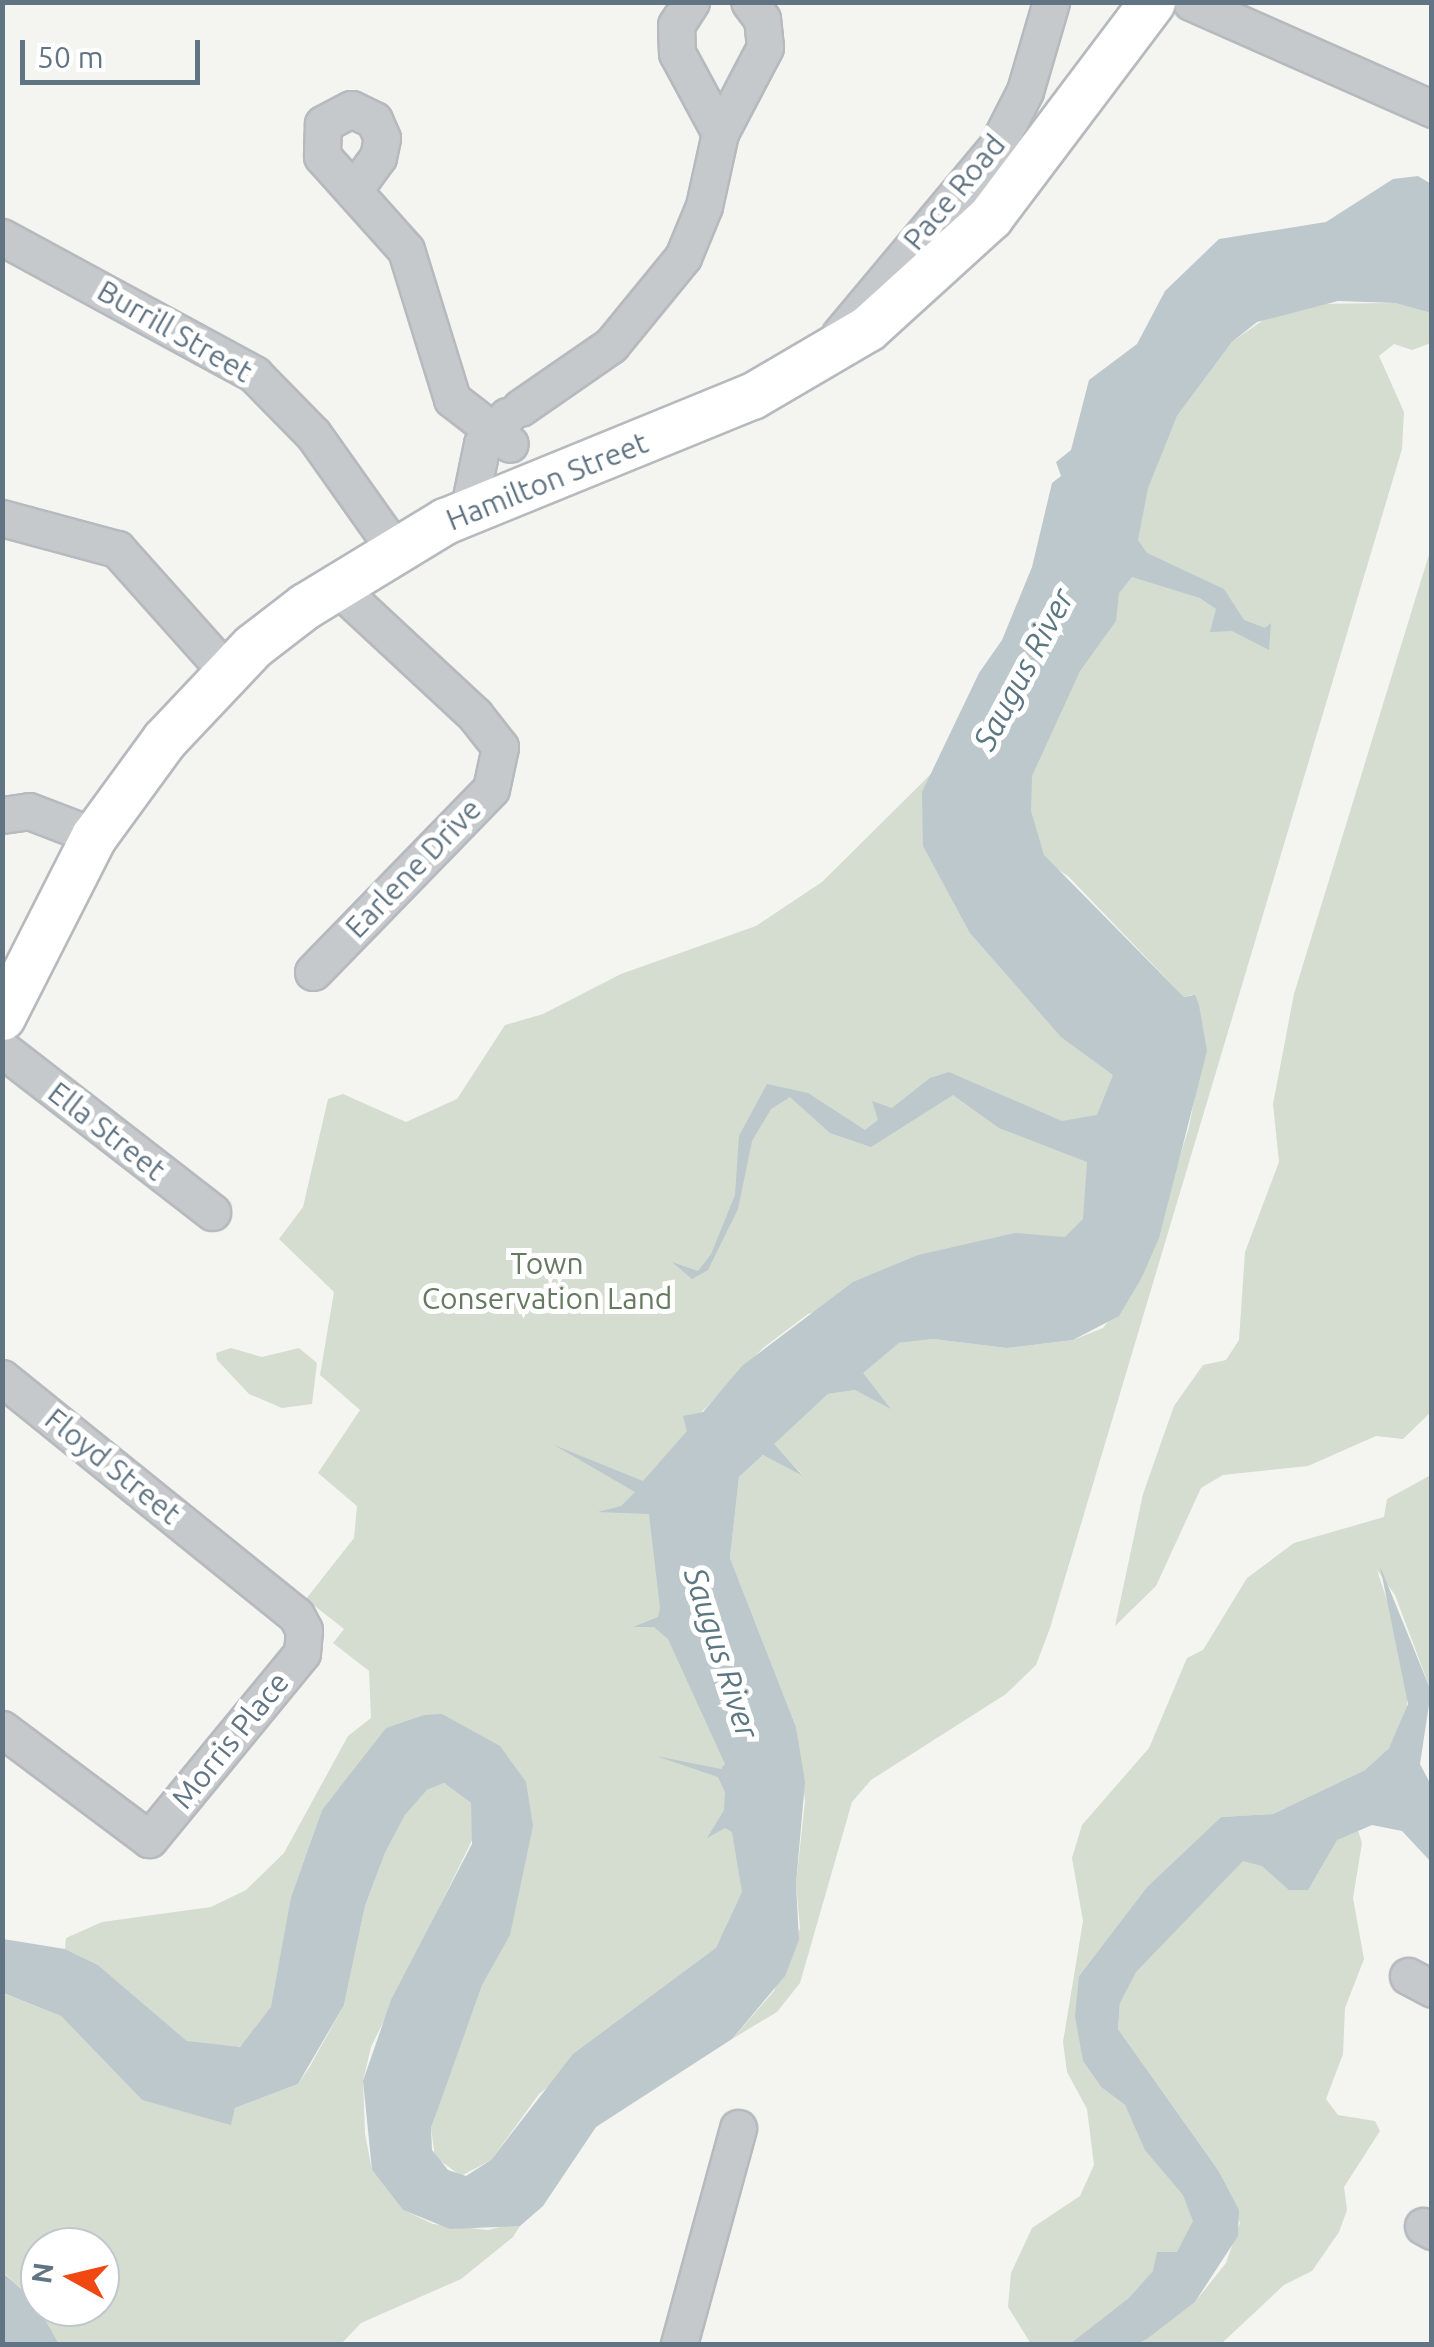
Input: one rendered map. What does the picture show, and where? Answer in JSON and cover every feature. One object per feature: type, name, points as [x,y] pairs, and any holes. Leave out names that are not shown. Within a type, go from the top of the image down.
[{"type":"main road","name":"Hamilton Street","points":[[2,1017],[94,836],[164,740],[226,671],[336,586],[395,550],[468,512],[752,396],[818,361],[900,302],[974,235],[1152,2]]},
{"type":"street","points":[[691,2],[676,25],[676,53],[720,133]]},
{"type":"street","points":[[468,512],[476,461],[507,427],[597,357],[662,290],[698,224],[720,133],[765,47],[762,20],[749,2]]},
{"type":"street","name":"Pace Road","points":[[818,361],[997,146],[1025,91],[1050,2]]},
{"type":"street","points":[[1191,2],[1432,109]]},
{"type":"street","points":[[354,190],[388,224],[414,266],[446,388],[461,408],[507,427],[530,488]]},
{"type":"street","name":"Burrill Street","points":[[2,238],[254,374],[313,434],[395,550]]},
{"type":"street","points":[[2,518],[117,549],[226,671]]},
{"type":"street","name":"Earlene Drive","points":[[314,972],[491,789],[500,747],[475,715],[336,586]]},
{"type":"street","points":[[2,815],[29,811],[94,836]]},
{"type":"street","name":"Ella Street","points":[[2,1050],[212,1212]]},
{"type":"street","name":"Floyd Street","points":[[2,1378],[222,1555]]},
{"type":"street","name":"Morris Place","points":[[2,1729],[150,1838],[302,1653],[304,1630],[296,1615],[222,1555]]},
{"type":"street","points":[[680,2344],[738,2128]]},
{"type":"green space","points":[[1395,303],[1431,313],[1431,343],[1412,350],[1394,344],[1379,356],[1404,412],[1402,449],[1036,1665],[1006,1694],[871,1780],[852,1802],[800,1983],[777,2012],[732,2039],[774,1991],[800,1928],[796,1884],[805,1801],[796,1727],[730,1558],[739,1477],[763,1455],[803,1475],[773,1444],[828,1394],[855,1390],[888,1405],[862,1373],[899,1343],[933,1339],[1007,1348],[1073,1340],[1103,1328],[1142,1277],[1189,1127],[1205,1044],[1199,1010],[1192,995],[1184,997],[1068,876],[1039,857],[1002,805],[1177,416],[1232,342],[1273,313],[1310,304]]},
{"type":"green space","points":[[1431,548],[1431,1412],[1403,1439],[1376,1436],[1308,1466],[1223,1475],[1201,1488],[1156,1586],[1115,1626],[1143,1494],[1174,1406],[1203,1365],[1226,1360],[1239,1340],[1245,1252],[1279,1162],[1273,1104],[1294,994]]},
{"type":"green space","name":"Town Conservation Land","points":[[938,767],[1122,1034],[1086,1232],[808,1314],[763,1348],[690,1424],[737,1773],[743,1901],[726,1946],[539,2094],[491,2160],[461,2176],[435,2157],[431,2128],[523,1850],[411,1720],[382,1736],[322,1810],[291,1897],[276,1994],[266,2021],[245,2044],[231,2050],[187,2041],[98,1965],[65,1949],[66,1938],[102,1922],[211,1907],[246,1890],[284,1853],[348,1736],[371,1718],[369,1671],[333,1643],[344,1629],[306,1599],[354,1538],[357,1506],[318,1473],[360,1410],[320,1375],[334,1292],[279,1239],[303,1207],[328,1099],[343,1094],[406,1122],[457,1099],[505,1025],[543,1014],[621,974],[756,926],[822,882]]},
{"type":"green space","points":[[231,1348],[262,1357],[299,1348],[317,1363],[312,1404],[282,1408],[249,1394],[217,1360],[216,1353]]},
{"type":"green space","points":[[1431,1475],[1431,1691],[1395,1595],[1377,1570],[1399,1637],[1407,1694],[1407,1712],[1389,1748],[1365,1770],[1273,1814],[1221,1817],[1147,1887],[1079,1976],[1083,2061],[1101,2087],[1125,2105],[1134,2124],[1171,2156],[1207,2251],[1070,2344],[1031,2344],[1008,2307],[1011,2273],[1032,2228],[1080,2196],[1094,2165],[1087,2109],[1067,2072],[1063,2042],[1083,1921],[1072,1858],[1082,1825],[1149,1748],[1187,1658],[1203,1650],[1247,1578],[1294,1543],[1384,1517],[1387,1499]]},
{"type":"green space","points":[[444,1783],[471,1803],[474,1836],[371,2047],[363,2081],[365,2134],[372,2170],[403,2210],[433,2224],[488,2230],[520,2226],[513,2237],[461,2279],[361,2323],[341,2344],[59,2344],[49,2327],[120,2327],[120,2227],[20,2227],[20,2287],[3,2272],[2,1993],[61,2016],[142,2100],[231,2124],[235,2108],[298,2084],[309,2068],[344,2005],[365,1906],[385,1853],[405,1815],[427,1790]]},
{"type":"green space","points":[[1357,1827],[1362,1843],[1353,1898],[1364,1959],[1345,2008],[1343,2054],[1326,2099],[1338,2115],[1375,2121],[1380,2131],[1344,2187],[1347,2210],[1339,2232],[1312,2271],[1284,2285],[1221,2344],[1138,2344],[1195,2302],[1226,2263],[1240,2223],[1218,2170],[1118,2029],[1121,1990],[1217,1866],[1337,1840]]},
{"type":"water","name":"Saugus River","points":[[1418,176],[1431,184],[1431,313],[1395,303],[1338,301],[1257,322],[1232,342],[1177,416],[1148,488],[1138,540],[1147,553],[1224,589],[1244,620],[1265,628],[1271,623],[1269,650],[1232,631],[1210,632],[1216,609],[1200,598],[1132,577],[1119,593],[1116,621],[1080,671],[1032,776],[1031,811],[1044,855],[1184,997],[1195,995],[1199,1005],[1207,1051],[1159,1238],[1142,1277],[1119,1316],[1073,1340],[1007,1348],[933,1339],[899,1343],[863,1373],[891,1409],[855,1390],[828,1394],[774,1444],[803,1476],[763,1455],[739,1477],[730,1558],[796,1727],[805,1782],[796,1884],[799,1940],[785,1976],[732,2039],[596,2127],[543,2206],[520,2226],[450,2229],[403,2210],[372,2170],[363,2081],[391,2000],[472,1844],[471,1803],[444,1783],[427,1790],[405,1815],[385,1853],[365,1906],[344,2005],[298,2084],[235,2108],[231,2125],[142,2100],[61,2016],[3,1993],[3,1939],[65,1949],[98,1965],[187,2041],[240,2047],[271,2007],[291,1897],[322,1810],[386,1728],[424,1715],[442,1714],[500,1746],[526,1782],[533,1826],[510,1935],[482,1985],[431,2128],[432,2150],[448,2170],[466,2176],[491,2160],[573,2054],[716,1948],[742,1892],[732,1832],[725,1828],[707,1838],[724,1810],[725,1792],[718,1777],[656,1756],[721,1769],[725,1764],[668,1639],[654,1627],[633,1627],[658,1617],[660,1608],[649,1514],[598,1512],[621,1506],[635,1492],[554,1445],[643,1481],[687,1431],[683,1416],[703,1412],[742,1366],[853,1282],[918,1255],[1015,1233],[1065,1237],[1083,1219],[1087,1162],[999,1128],[953,1095],[871,1147],[830,1133],[790,1097],[771,1109],[752,1141],[738,1209],[708,1270],[692,1279],[672,1262],[698,1271],[711,1254],[735,1195],[739,1136],[767,1084],[808,1093],[865,1130],[878,1120],[872,1101],[892,1108],[930,1078],[949,1072],[1062,1121],[1097,1115],[1113,1075],[1061,1037],[970,933],[923,846],[922,792],[979,673],[1002,640],[1032,567],[1052,483],[1061,476],[1056,462],[1071,450],[1089,380],[1137,344],[1165,291],[1219,239],[1326,222],[1393,179]]},
{"type":"water","points":[[1380,1566],[1431,1691],[1420,1764],[1431,1785],[1431,1862],[1402,1831],[1372,1825],[1337,1840],[1308,1890],[1289,1890],[1262,1866],[1243,1861],[1136,1972],[1120,2003],[1118,2029],[1218,2170],[1239,2210],[1238,2236],[1195,2302],[1148,2338],[1138,2344],[1070,2344],[1129,2298],[1153,2271],[1157,2252],[1177,2252],[1193,2221],[1183,2195],[1145,2150],[1125,2105],[1101,2087],[1083,2061],[1075,2016],[1079,1976],[1147,1887],[1221,1817],[1273,1814],[1365,1770],[1389,1748],[1408,1704]]},
{"type":"water","points":[[2,2272],[20,2288],[20,2327],[49,2327],[59,2344],[3,2344]]}]
